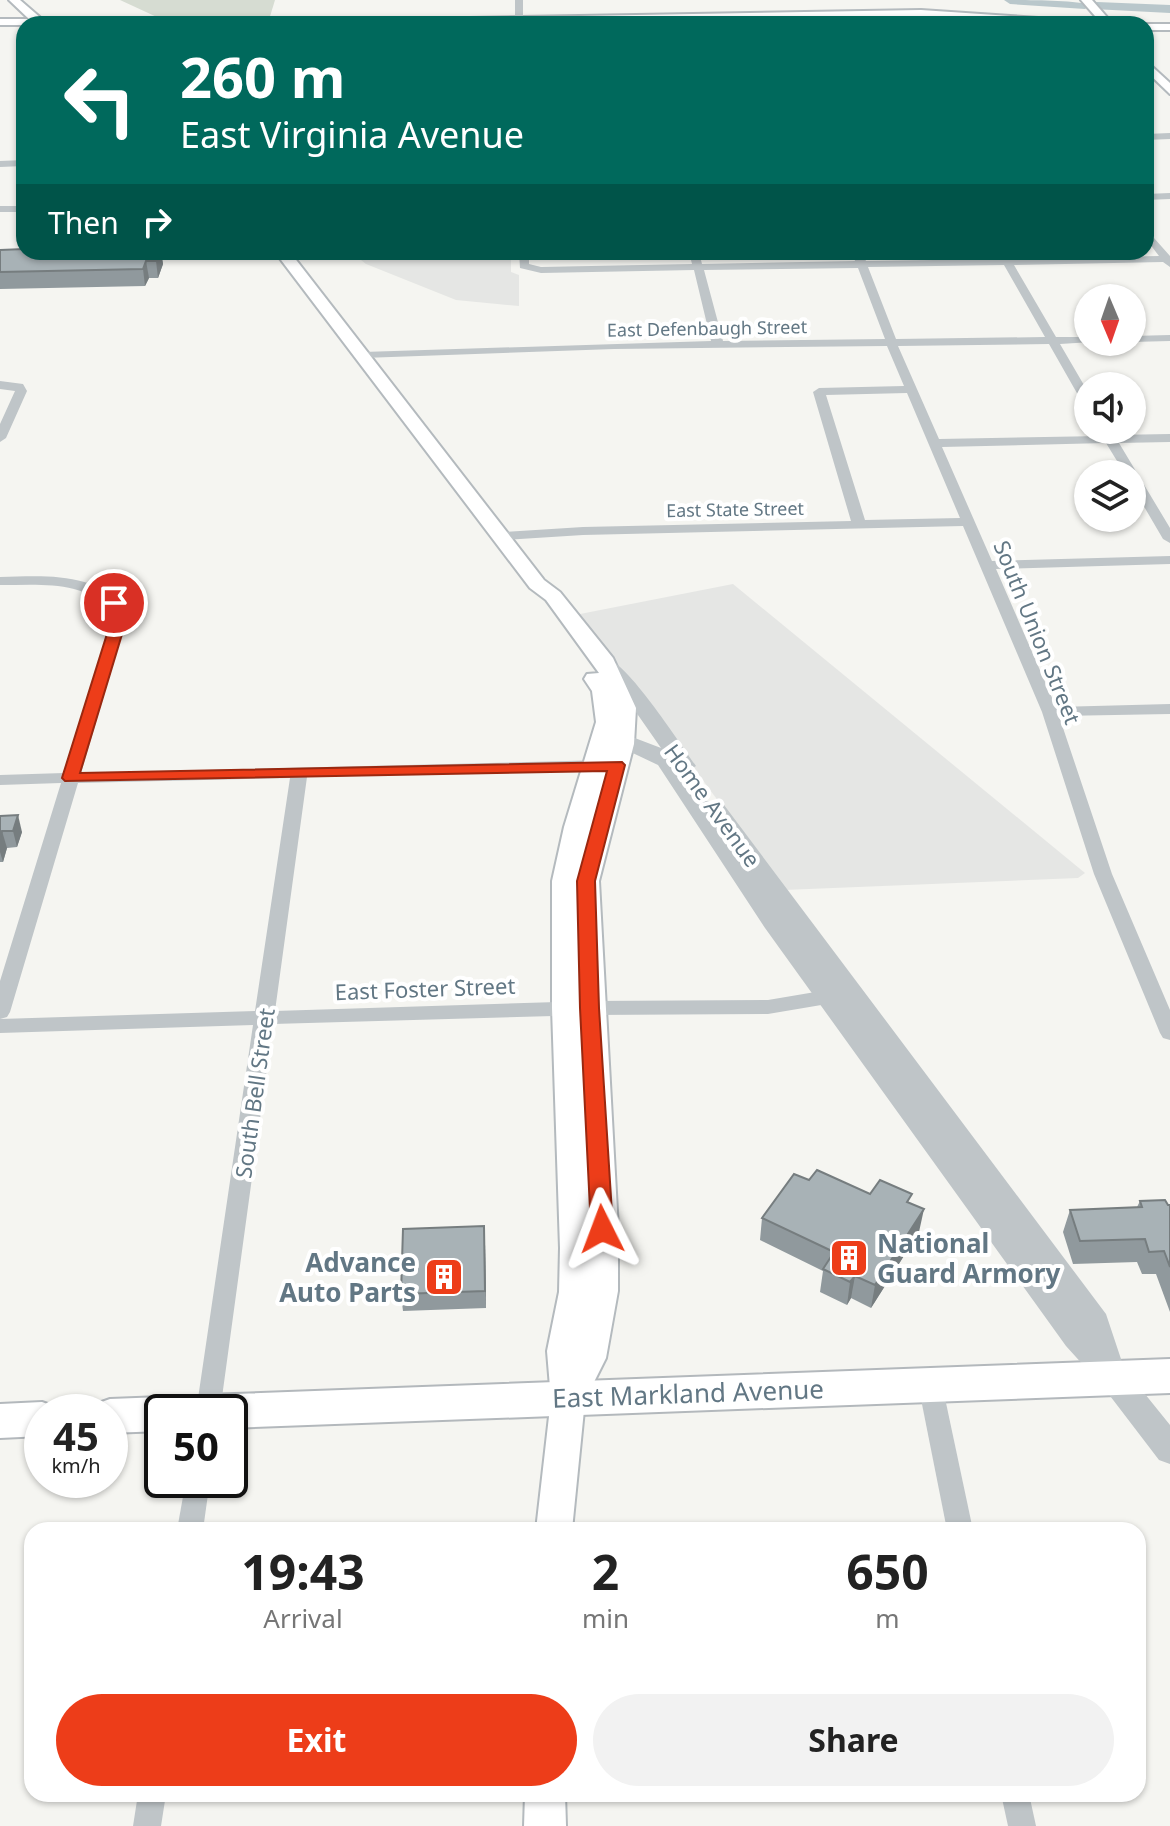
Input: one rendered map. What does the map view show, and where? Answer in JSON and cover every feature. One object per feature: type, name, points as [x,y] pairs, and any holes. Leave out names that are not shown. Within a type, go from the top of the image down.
[{"type":"main road","points":[[14,0],[33,16]]},
{"type":"main road","points":[[1086,0],[1101,16]]},
{"type":"main road","points":[[1154,73],[1170,90]]},
{"type":"main road","name":"Home Avenue","points":[[288,260],[537,584],[553,596],[605,663]]},
{"type":"main road","points":[[537,584],[603,691],[610,751]]},
{"type":"main road","points":[[555,1522],[568,1399],[589,1358],[602,1291],[602,1229],[578,1008],[586,881],[610,751],[625,708],[605,663]]},
{"type":"main road","name":"East Markland Avenue","points":[[248,1411],[1170,1376]]},
{"type":"main road","points":[[0,1421],[24,1420]]},
{"type":"main road","points":[[545,1802],[545,1826]]},
{"type":"street","points":[[1154,242],[1169,261]]},
{"type":"street","points":[[524,260],[527,268],[698,267],[823,260]]},
{"type":"street","points":[[696,260],[718,345]]},
{"type":"street","name":"South Union Street","points":[[860,260],[892,343],[1050,712],[1103,874],[1170,1033]]},
{"type":"street","points":[[1006,260],[1074,379]]},
{"type":"street","points":[[1128,260],[1169,261]]},
{"type":"street","points":[[1146,339],[1170,338]]},
{"type":"street","name":"East Defenbaugh Street","points":[[363,355],[718,345],[1074,340]]},
{"type":"street","points":[[0,385],[19,387],[21,391],[0,438]]},
{"type":"street","points":[[859,524],[819,392],[912,389]]},
{"type":"street","points":[[935,443],[1074,436]]},
{"type":"street","points":[[1146,436],[1170,438]]},
{"type":"street","points":[[1146,499],[1170,539]]},
{"type":"street","name":"East State Street","points":[[502,536],[968,522]]},
{"type":"street","points":[[987,565],[1170,560]]},
{"type":"street","points":[[0,581],[60,581],[89,588],[107,597],[119,609],[119,621],[0,1012]]},
{"type":"street","name":"Home Avenue","points":[[605,663],[631,691],[1077,1337],[1115,1379],[1170,1450]]},
{"type":"street","points":[[1050,712],[1170,709]]},
{"type":"street","points":[[0,780],[299,773],[610,751]]},
{"type":"street","name":"Home Avenue","points":[[610,751],[655,753],[671,766],[725,851],[840,994]]},
{"type":"street","name":"South Bell Street","points":[[210,1394],[299,773]]},
{"type":"street","name":"East Foster Street","points":[[0,1026],[578,1008],[768,1007],[840,994]]},
{"type":"street","points":[[930,1384],[958,1522]]},
{"type":"street","points":[[191,1522],[195,1498]]},
{"type":"street","points":[[147,1826],[151,1802]]},
{"type":"street","points":[[1017,1802],[1022,1826]]},
{"type":"shaded area","points":[[120,0],[275,0],[270,16],[155,16]]},
{"type":"shaded area","points":[[361,260],[511,260],[511,272],[519,275],[519,306],[456,300]]},
{"type":"shaded area","points":[[733,584],[1085,873],[1078,878],[784,890],[580,614]]},
{"type":"building","points":[[16,249],[16,260],[156,260],[146,261],[143,269],[0,272],[0,250]]},
{"type":"building","points":[[18,815],[13,831],[2,831],[0,839],[0,816]]},
{"type":"building","name":"National Guard Armory","points":[[817,1170],[870,1194],[880,1180],[912,1194],[907,1202],[924,1209],[875,1285],[855,1276],[850,1282],[823,1269],[834,1252],[762,1218],[794,1174],[809,1180]]},
{"type":"building","points":[[1165,1200],[1170,1205],[1170,1267],[1164,1251],[1149,1252],[1145,1239],[1080,1241],[1070,1210],[1142,1207],[1140,1201]]},
{"type":"building","name":"Advance Auto Parts","points":[[484,1226],[485,1291],[401,1294],[403,1229]]},
{"type":"waterway","points":[[1010,0],[1085,5]]},
{"type":"waterway","points":[[1097,6],[1170,9]]},
{"type":"place","name":"National Guard Armory","points":[[849,1258]]},
{"type":"place","name":"Advance Auto Parts","points":[[444,1277]]},
{"type":"route","points":[[114,603],[119,609],[119,621],[71,778],[616,765],[586,881],[602,1229]]}]
